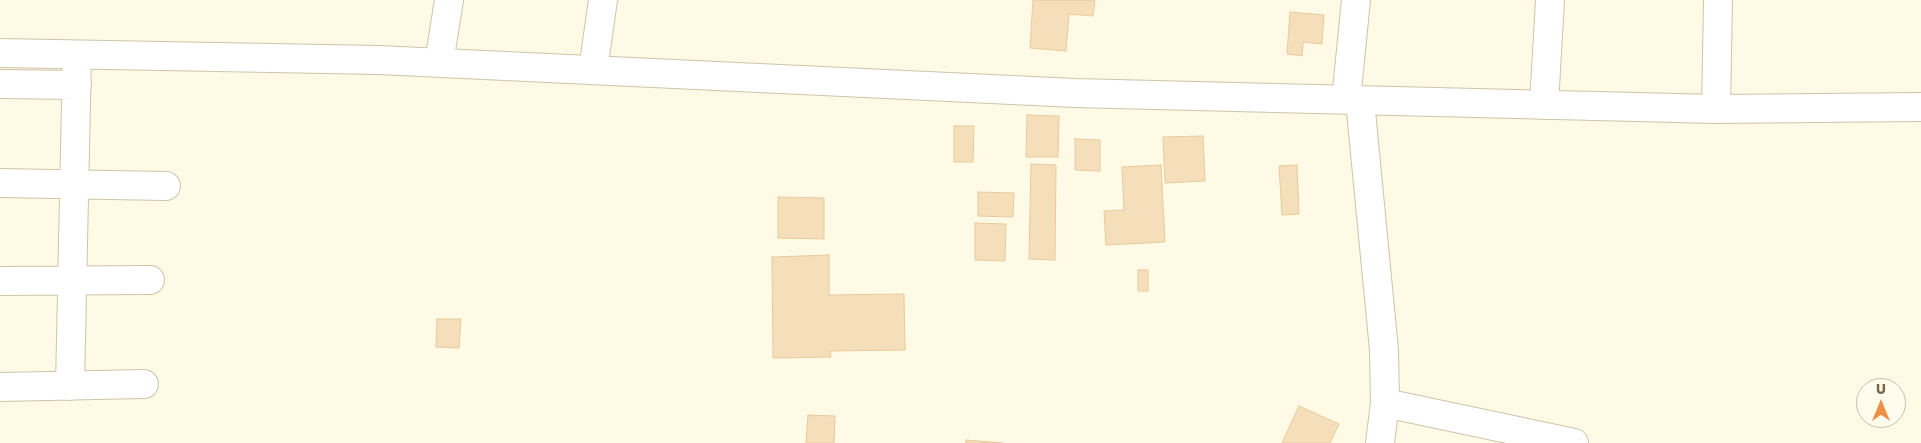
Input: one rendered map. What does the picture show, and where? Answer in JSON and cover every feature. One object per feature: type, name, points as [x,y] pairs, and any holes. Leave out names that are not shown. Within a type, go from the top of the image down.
[{"type":"street","points":[[439,63],[449,0]]},
{"type":"street","points":[[593,70],[603,0]]},
{"type":"street","points":[[1356,0],[1353,100],[1384,350],[1385,403],[1380,443]]},
{"type":"street","points":[[1544,105],[1550,0]]},
{"type":"street","points":[[1716,109],[1718,0]]},
{"type":"street","points":[[0,53],[439,63],[1075,93],[1716,109],[1921,107]]},
{"type":"street","points":[[70,386],[78,55]]},
{"type":"street","points":[[0,84],[77,85]]},
{"type":"street","points":[[0,183],[166,186]]},
{"type":"street","points":[[0,281],[150,280]]},
{"type":"street","points":[[0,387],[144,384]]},
{"type":"street","points":[[1385,403],[1574,443]]},
{"type":"building","points":[[1033,0],[1095,0],[1093,16],[1069,14],[1066,51],[1030,48]]},
{"type":"building","points":[[1290,12],[1324,15],[1322,44],[1303,42],[1302,56],[1287,54]]},
{"type":"building","points":[[1027,115],[1059,116],[1058,157],[1026,157]]},
{"type":"building","points":[[954,126],[974,126],[973,162],[954,162]]},
{"type":"building","points":[[1203,136],[1205,181],[1165,183],[1163,137]]},
{"type":"building","points":[[1075,139],[1100,140],[1100,171],[1075,170]]},
{"type":"building","points":[[1031,164],[1056,165],[1055,260],[1029,259]]},
{"type":"building","points":[[1161,165],[1165,242],[1106,245],[1104,211],[1124,210],[1122,167]]},
{"type":"building","points":[[1297,165],[1299,214],[1282,215],[1279,166]]},
{"type":"building","points":[[978,192],[1014,193],[1013,217],[978,216]]},
{"type":"building","points":[[778,197],[824,198],[824,239],[778,238]]},
{"type":"building","points":[[975,223],[1006,224],[1005,261],[975,260]]},
{"type":"building","points":[[829,255],[829,295],[904,294],[905,350],[830,351],[831,357],[773,358],[772,257]]},
{"type":"building","points":[[1138,270],[1148,270],[1148,291],[1138,291]]},
{"type":"building","points":[[437,319],[461,319],[459,348],[436,347]]},
{"type":"building","points":[[1299,406],[1339,424],[1330,443],[1282,443]]},
{"type":"building","points":[[808,415],[835,416],[834,443],[806,443]]},
{"type":"building","points":[[966,440],[1003,443],[966,443]]}]
